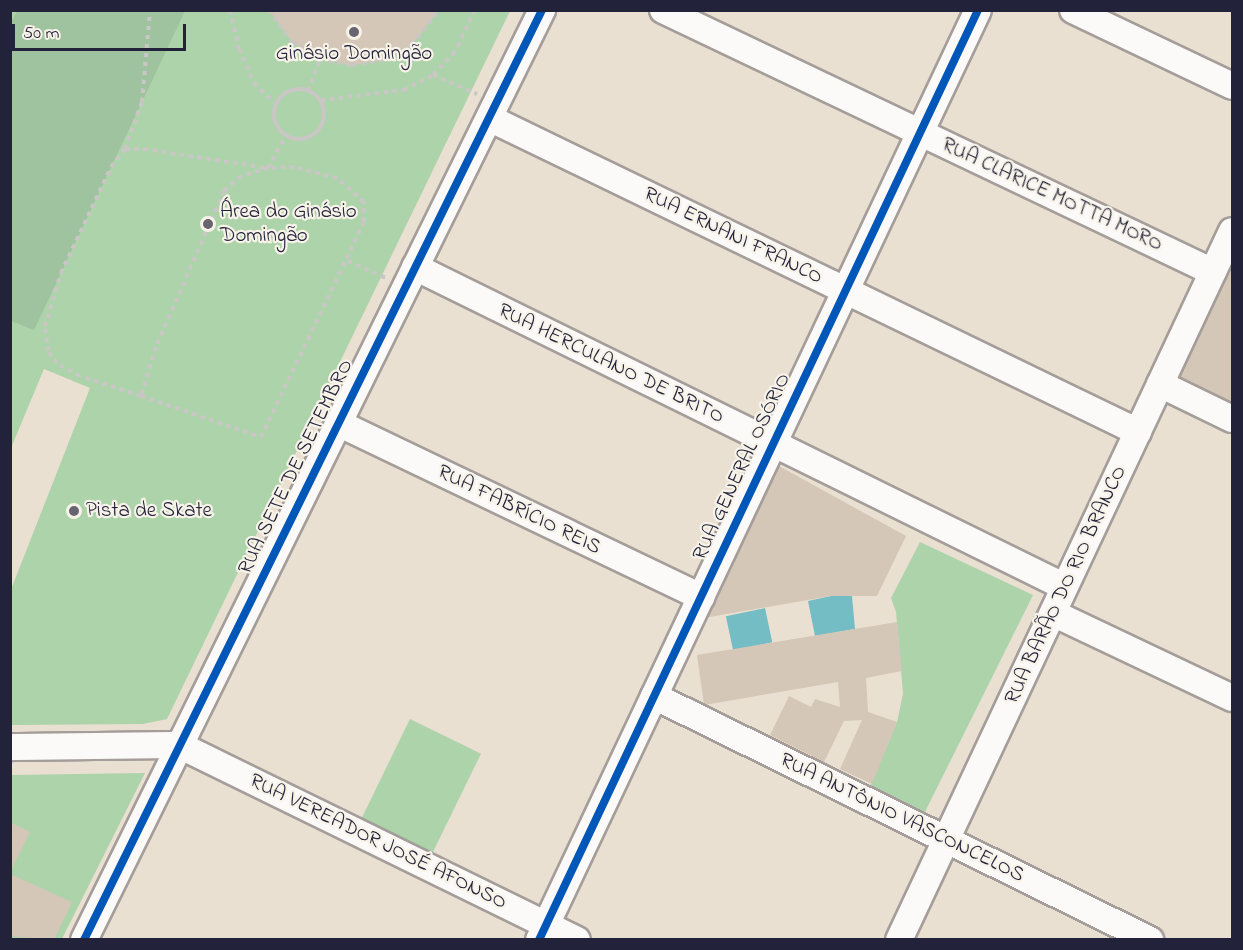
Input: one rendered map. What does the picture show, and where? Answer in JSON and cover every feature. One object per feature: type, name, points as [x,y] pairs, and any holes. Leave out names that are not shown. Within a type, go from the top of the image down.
[{"type":"street","name":"RUA SETE DE SETEMBRO","points":[[84,939],[542,10]]},
{"type":"street","name":"RUA CLARICE MOTTA MORO","points":[[663,10],[1213,272]]},
{"type":"street","name":"RUA GENERAL OSÓRIO","points":[[542,932],[978,10]]},
{"type":"street","points":[[1073,10],[1233,86]]},
{"type":"street","name":"RUA ERNANI FRANCO","points":[[493,110],[846,291],[1138,432]]},
{"type":"street","name":"RUA BARÃO DO RIO BRANCO","points":[[900,939],[1233,231]]},
{"type":"street","name":"RUA HERCULANO DE BRITO","points":[[410,277],[773,444],[1065,587]]},
{"type":"street","points":[[1160,384],[1233,419]]},
{"type":"street","name":"RUA FABRÍCIO REIS","points":[[338,423],[700,597]]},
{"type":"street","points":[[1053,613],[1233,698]]},
{"type":"street","name":"RUA ANTÔNIO VASCONCELOS","points":[[654,696],[1150,939]]},
{"type":"street","points":[[10,747],[179,745]]},
{"type":"street","name":"RUA VEREADOR JOSÉ AFONSO","points":[[179,745],[542,932],[577,939]]},
{"type":"path","points":[[126,149],[183,153],[268,168],[321,172],[350,187],[364,202],[364,222],[348,261],[261,437],[80,376],[57,363],[48,351],[45,326],[61,273],[111,167],[126,149],[142,102],[150,10]]},
{"type":"path","points":[[230,10],[238,48],[254,83],[274,103],[276,121],[286,136],[300,139],[316,133],[322,117],[321,100]]},
{"type":"path","points":[[268,10],[292,42],[320,59],[352,65],[384,60],[412,45],[439,10]]},
{"type":"path","points":[[274,103],[290,91],[308,91],[321,100],[405,90],[433,75],[455,52],[475,10]]},
{"type":"path","points":[[308,91],[320,59]]},
{"type":"path","points":[[433,75],[493,110]]},
{"type":"path","points":[[141,396],[156,347],[224,191],[241,176],[268,168],[286,136]]},
{"type":"path","points":[[348,261],[410,277]]},
{"type":"green space","name":"Área do Ginásio Domingão","points":[[11,11],[510,11],[167,719],[143,724],[11,725],[10,592],[90,388],[44,369],[11,448]]},
{"type":"green space","points":[[17,11],[185,11],[34,330],[11,321],[10,24]]},
{"type":"green space","points":[[920,542],[1033,595],[924,814],[868,791],[897,722],[903,694],[896,612],[891,598]]},
{"type":"green space","points":[[410,719],[481,754],[431,856],[360,821]]},
{"type":"green space","points":[[145,773],[62,939],[11,939],[10,775]]},
{"type":"water","points":[[831,596],[852,596],[855,629],[815,636],[808,601]]},
{"type":"water","points":[[765,608],[772,642],[733,651],[726,616]]},
{"type":"building","name":"Ginásio Domingão","points":[[269,10],[439,10],[412,45],[384,60],[352,65],[320,59],[292,42]]},
{"type":"building","points":[[1232,261],[1232,404],[1178,377]]},
{"type":"building","points":[[779,466],[906,536],[877,596],[831,596],[704,618]]},
{"type":"building","points":[[897,622],[902,671],[866,678],[868,712],[897,722],[872,784],[840,769],[862,720],[844,721],[824,762],[770,735],[789,696],[811,707],[815,699],[840,707],[838,682],[704,705],[697,655]]},
{"type":"building","points":[[10,822],[30,832],[10,873]]},
{"type":"building","points":[[10,874],[72,902],[54,940],[10,936]]},
{"type":"cycle path","points":[[84,940],[542,10]]},
{"type":"cycle path","points":[[539,940],[978,10]]},
{"type":"place","name":"Ginásio Domingão","points":[[354,32]]},
{"type":"place","name":"Área do Ginásio Domingão","points":[[208,224]]},
{"type":"place","name":"Pista de Skate","points":[[74,511]]}]
